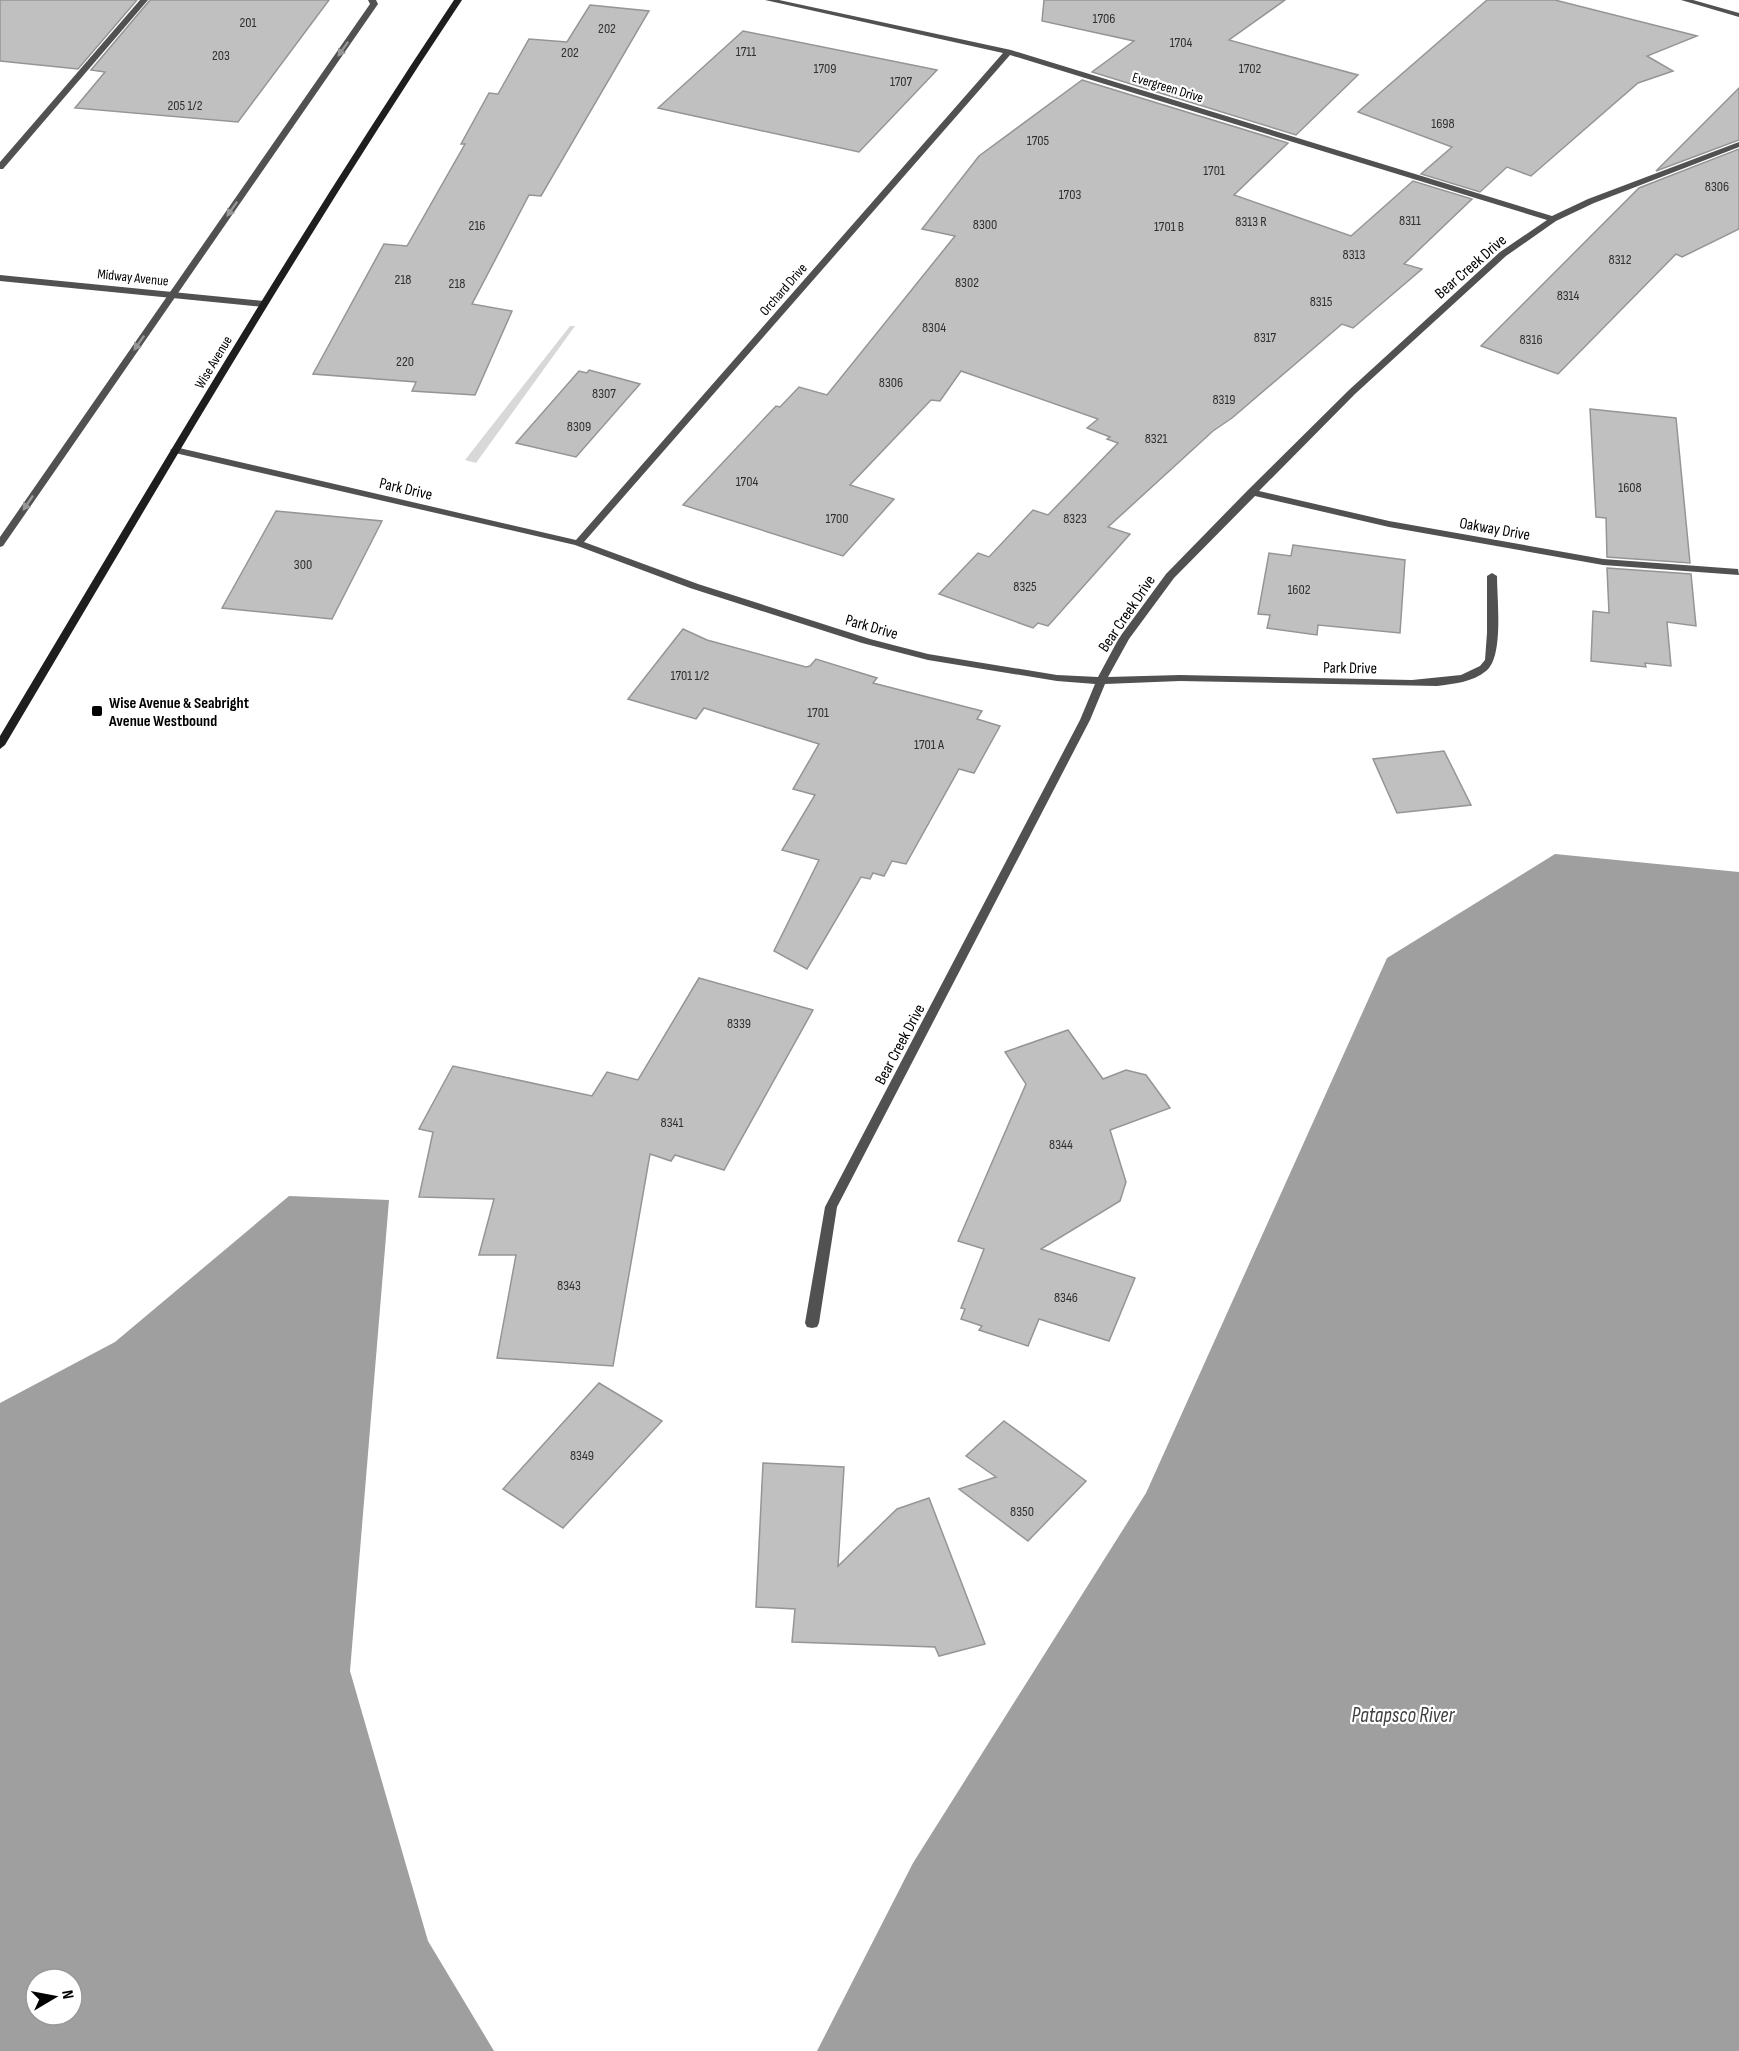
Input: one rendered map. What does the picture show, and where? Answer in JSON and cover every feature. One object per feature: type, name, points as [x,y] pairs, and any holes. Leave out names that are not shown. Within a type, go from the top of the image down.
[{"type":"main road","name":"Wise Avenue","points":[[0,745],[348,167],[458,0]]},
{"type":"street","points":[[0,167],[144,0]]},
{"type":"street","points":[[0,544],[374,4],[372,0]]},
{"type":"street","name":"Evergreen Drive","points":[[769,0],[1008,52],[1553,219]]},
{"type":"street","points":[[1685,0],[1739,15]]},
{"type":"street","name":"Orchard Drive","points":[[578,543],[1008,52]]},
{"type":"street","name":"Bear Creek Drive","points":[[812,1323],[831,1207],[1085,720],[1101,681],[1124,638],[1170,576],[1352,392],[1503,254],[1553,219],[1636,183],[1739,144]]},
{"type":"street","name":"Midway Avenue","points":[[0,278],[264,304]]},
{"type":"street","name":"Park Drive","points":[[176,450],[578,543],[694,586],[886,647],[993,668],[1101,681],[1180,678],[1422,683],[1464,678],[1482,670],[1491,660],[1492,576]]},
{"type":"street","name":"Oakway Drive","points":[[1251,492],[1389,524],[1603,562],[1738,572]]},
{"type":"shaded area","points":[[570,326],[575,326],[476,463],[465,460]]},
{"type":"water","name":"Patapsco River","points":[[1555,854],[1739,872],[1739,2051],[817,2051],[913,1863],[1146,1493],[1387,958]]},
{"type":"water","points":[[289,1196],[389,1200],[350,1671],[428,1941],[494,2051],[0,2051],[0,1403],[115,1342]]},
{"type":"building","points":[[0,0],[137,0],[78,69],[0,61]]},
{"type":"building","points":[[150,0],[329,0],[238,122],[75,108],[105,72],[91,70]]},
{"type":"building","points":[[1044,0],[1285,0],[1229,40],[1358,75],[1296,135],[1092,72],[1134,41],[1042,21]]},
{"type":"building","points":[[1487,0],[1555,0],[1697,36],[1647,56],[1673,71],[1638,83],[1531,176],[1507,167],[1480,192],[1421,174],[1452,147],[1358,112]]},
{"type":"building","points":[[590,5],[649,11],[541,196],[529,195],[472,304],[512,311],[475,395],[412,391],[416,382],[313,374],[384,244],[407,246],[465,144],[461,144],[489,93],[498,94],[529,39],[567,42]]},
{"type":"building","points":[[743,31],[937,70],[859,152],[658,108]]},
{"type":"building","points":[[1082,80],[1288,143],[1234,195],[1351,236],[1413,181],[1472,199],[1404,264],[1422,269],[1353,328],[1342,324],[1232,418],[1213,431],[1108,527],[1130,534],[1048,626],[1038,623],[1033,628],[939,594],[978,553],[989,557],[1033,510],[1048,515],[1118,443],[1107,439],[1110,437],[1087,428],[1098,419],[961,371],[940,401],[931,400],[850,485],[894,499],[843,556],[683,505],[776,406],[780,407],[799,387],[827,395],[955,236],[922,229],[979,156]]},
{"type":"building","points":[[1739,88],[1739,140],[1656,171]]},
{"type":"building","points":[[1739,149],[1739,229],[1682,257],[1676,254],[1558,374],[1481,346],[1639,188]]},
{"type":"building","points":[[589,370],[640,384],[576,457],[516,443],[579,371],[587,373]]},
{"type":"building","points":[[1590,409],[1676,418],[1690,563],[1607,557],[1606,518],[1596,517]]},
{"type":"building","points":[[276,511],[382,521],[332,619],[222,608]]},
{"type":"building","points":[[1293,545],[1405,560],[1400,633],[1318,625],[1317,635],[1267,628],[1270,615],[1258,614],[1269,553],[1291,556]]},
{"type":"building","points":[[1607,568],[1691,574],[1696,626],[1667,622],[1671,666],[1645,663],[1646,667],[1591,661],[1593,611],[1609,613]]},
{"type":"building","points":[[683,629],[707,640],[806,667],[816,659],[877,678],[873,683],[982,711],[977,719],[1000,726],[974,773],[959,769],[906,864],[892,861],[884,876],[873,873],[870,879],[861,877],[807,969],[774,951],[819,860],[782,850],[815,795],[793,789],[819,744],[704,708],[696,719],[628,699]]},
{"type":"building","points":[[1444,751],[1471,805],[1397,813],[1373,759]]},
{"type":"building","points":[[699,978],[813,1010],[724,1170],[675,1155],[671,1161],[650,1154],[613,1366],[497,1358],[516,1255],[479,1255],[494,1199],[419,1197],[433,1132],[419,1129],[453,1066],[592,1096],[607,1072],[638,1080]]},
{"type":"building","points":[[1068,1030],[1103,1079],[1126,1070],[1146,1075],[1170,1108],[1110,1130],[1126,1182],[1120,1201],[1041,1249],[1135,1278],[1109,1341],[1039,1319],[1028,1346],[979,1330],[982,1326],[961,1319],[965,1309],[961,1308],[984,1249],[958,1241],[1026,1084],[1005,1052]]},
{"type":"building","points":[[599,1383],[662,1421],[563,1528],[503,1489]]},
{"type":"building","points":[[1004,1421],[1086,1481],[1028,1541],[959,1489],[996,1477],[966,1456]]},
{"type":"building","points":[[763,1463],[844,1467],[838,1566],[897,1509],[929,1498],[985,1644],[939,1656],[935,1647],[792,1642],[795,1609],[756,1607]]},
{"type":"place","name":"Wise Avenue & Seabright Avenue Westbound","points":[[97,711]]}]
